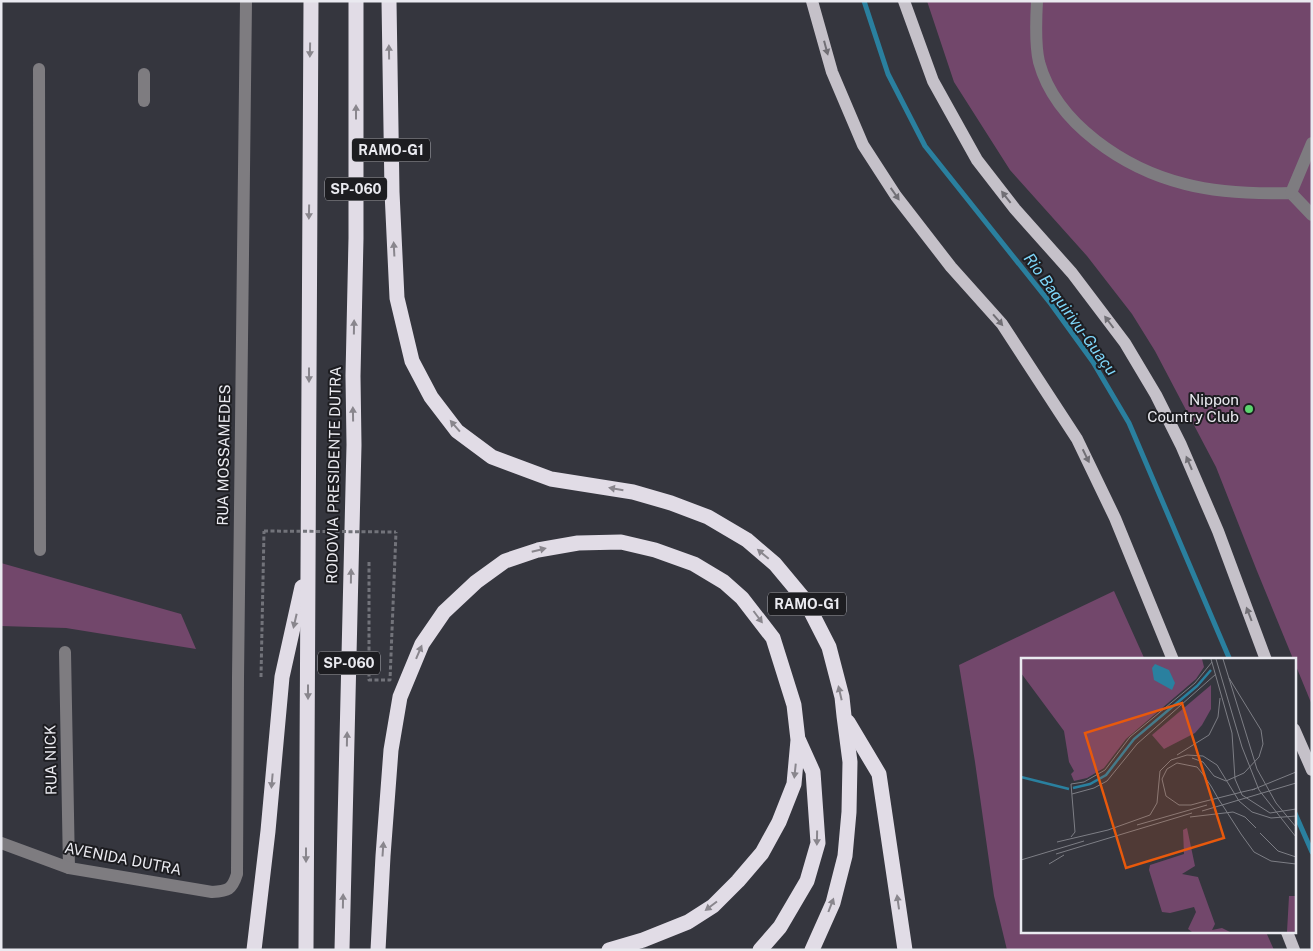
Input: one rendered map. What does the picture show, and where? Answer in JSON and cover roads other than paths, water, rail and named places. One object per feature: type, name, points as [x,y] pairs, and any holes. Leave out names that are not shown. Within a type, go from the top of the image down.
[{"type":"highway","name":"RODOVIA PRESIDENTE DUTRA","points":[[306,950],[311,1]]},
{"type":"highway","name":"RODOVIA PRESIDENTE DUTRA","points":[[342,950],[354,445],[356,1]]},
{"type":"highway","name":"RAMO-G1","points":[[388,1],[392,192],[397,298],[412,361],[431,397],[457,430],[492,457],[551,479],[633,492],[671,503],[708,517],[747,540],[775,564],[805,600],[829,647],[842,697],[850,762],[849,812],[845,856],[833,903],[812,950]]},
{"type":"highway","points":[[378,950],[383,856],[392,750],[400,697],[422,644],[444,612],[476,582],[505,561],[546,548],[578,543],[621,542],[655,550],[694,564],[724,582],[742,598],[773,638],[794,705],[798,740],[794,784],[779,822],[762,853],[738,881],[713,906],[688,922],[643,940],[608,950]]},
{"type":"highway","points":[[254,950],[268,831],[282,677],[309,556]]},
{"type":"highway","points":[[844,716],[879,774],[905,950]]},
{"type":"highway","points":[[760,950],[780,927],[807,882],[818,843],[813,772],[798,740]]},
{"type":"main road","points":[[812,1],[832,72],[863,146],[896,196],[951,267],[1002,324],[1077,439],[1115,518],[1173,658]]},
{"type":"main road","points":[[904,1],[933,82],[977,160],[1015,209],[1072,273],[1125,343],[1156,395],[1181,445],[1218,531],[1265,658]]},
{"type":"main road","points":[[1296,734],[1312,770]]},
{"type":"main road","points":[[1288,934],[1294,950]]},
{"type":"street","name":"RUA MOSSAMEDES","points":[[212,892],[225,892],[234,885],[237,874],[246,1]]},
{"type":"street","points":[[1037,1],[1036,18],[1039,61],[1049,89],[1062,108],[1079,127],[1117,154],[1154,173],[1184,184],[1222,191],[1262,194],[1291,193],[1312,215]]},
{"type":"street","points":[[39,69],[40,550]]},
{"type":"street","points":[[144,74],[144,101]]},
{"type":"street","points":[[1291,193],[1312,143]]},
{"type":"street","name":"RUA NICK","points":[[65,652],[69,868]]},
{"type":"street","name":"AVENIDA DUTRA","points":[[1,843],[69,868],[212,892]]},
{"type":"waterway","name":"Rio Baquirivu-Guaçu","points":[[864,1],[888,74],[925,146],[1051,304],[1093,362],[1129,423],[1229,658]]},
{"type":"waterway","name":"Rio Baquirivu-Guaçu","points":[[1296,816],[1312,852]]},
{"type":"place","name":"Nippon Country Club","points":[[1249,409]]}]
